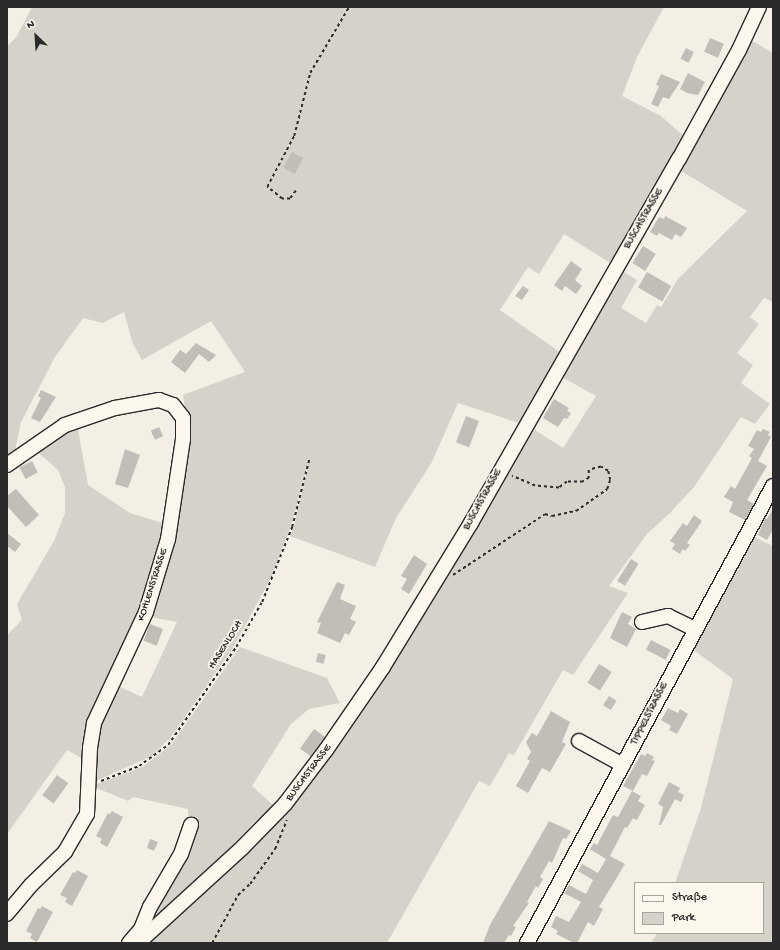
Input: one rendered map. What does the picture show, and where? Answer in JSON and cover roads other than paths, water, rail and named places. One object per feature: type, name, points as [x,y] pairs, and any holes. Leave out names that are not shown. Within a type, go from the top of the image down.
[{"type":"street","name":"BUSCHSTRASSE","points":[[138,943],[243,847],[285,804],[326,750],[383,667],[471,523],[499,471],[695,131],[759,7]]},
{"type":"street","name":"KOHLENSTRASSE","points":[[7,465],[65,425],[115,408],[159,400],[173,405],[182,418],[183,439],[168,539],[146,612],[94,723],[90,748],[90,786],[87,814],[75,837],[7,914]]},
{"type":"street","name":"TIPPELSTRASSE","points":[[527,943],[773,486]]},
{"type":"street","points":[[642,622],[668,616],[695,629]]},
{"type":"street","points":[[579,741],[624,765]]},
{"type":"street","points":[[129,943],[141,929],[150,907],[181,854],[191,825]]}]
